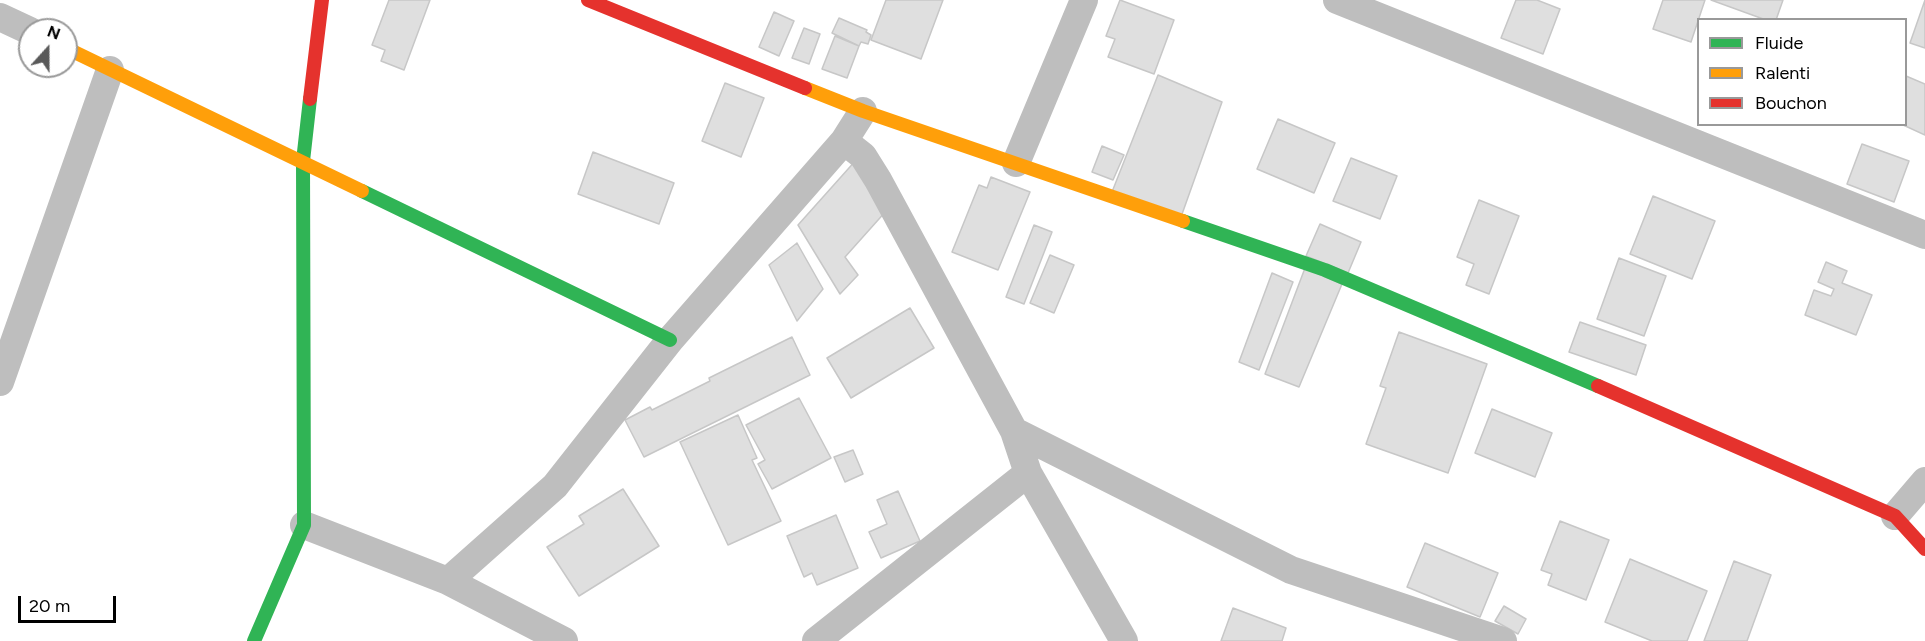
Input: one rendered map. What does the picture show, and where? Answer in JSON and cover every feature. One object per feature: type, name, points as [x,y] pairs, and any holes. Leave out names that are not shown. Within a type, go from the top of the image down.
[{"type":"street","points":[[254,641],[303,525],[303,161],[322,0]]},
{"type":"street","points":[[588,0],[862,111],[1325,270],[1895,516],[1925,549]]},
{"type":"street","points":[[1016,163],[1084,0]]},
{"type":"street","points":[[1336,0],[1925,235]]},
{"type":"street","points":[[0,17],[18,25]]},
{"type":"street","points":[[78,54],[670,340]]},
{"type":"street","points":[[0,382],[110,69]]},
{"type":"street","points":[[448,581],[555,486],[670,340],[844,141],[862,111]]},
{"type":"street","points":[[844,141],[863,156],[878,180],[1014,431],[1028,473],[1124,641]]},
{"type":"street","points":[[1014,431],[1291,570],[1503,641]]},
{"type":"street","points":[[816,641],[1028,473]]},
{"type":"street","points":[[1895,516],[1925,481]]},
{"type":"street","points":[[303,525],[448,581],[564,641]]},
{"type":"building","points":[[389,0],[430,0],[404,70],[381,61],[385,50],[372,45]]},
{"type":"building","points":[[886,0],[943,0],[921,59],[871,40]]},
{"type":"building","points":[[1120,0],[1174,20],[1154,74],[1108,57],[1115,39],[1106,36]]},
{"type":"building","points":[[1516,0],[1537,0],[1560,9],[1543,54],[1501,38]]},
{"type":"building","points":[[1663,0],[1705,0],[1699,18],[1697,18],[1691,42],[1653,29]]},
{"type":"building","points":[[1711,0],[1783,0],[1777,18],[1760,18]]},
{"type":"building","points":[[1925,0],[1925,48],[1910,43]]},
{"type":"building","points":[[774,12],[794,21],[779,56],[759,47]]},
{"type":"building","points":[[839,18],[867,30],[866,32],[871,35],[868,44],[861,42],[859,46],[832,33]]},
{"type":"building","points":[[804,28],[820,34],[809,64],[792,58]]},
{"type":"building","points":[[835,36],[859,46],[847,78],[822,69]]},
{"type":"building","points":[[1158,75],[1222,102],[1181,217],[1112,192]]},
{"type":"building","points":[[1907,76],[1925,84],[1925,135],[1905,126]]},
{"type":"building","points":[[725,83],[764,98],[741,157],[702,141]]},
{"type":"building","points":[[1278,119],[1335,143],[1314,193],[1257,169]]},
{"type":"building","points":[[1862,144],[1909,161],[1894,202],[1847,184]]},
{"type":"building","points":[[1102,146],[1124,155],[1113,180],[1092,172]]},
{"type":"building","points":[[593,152],[674,183],[659,224],[578,194]]},
{"type":"building","points":[[1351,158],[1397,176],[1380,219],[1333,201]]},
{"type":"building","points":[[857,159],[887,210],[845,257],[858,275],[840,294],[798,225]]},
{"type":"building","points":[[991,177],[1030,192],[998,270],[952,252],[979,185],[987,188]]},
{"type":"building","points":[[1653,196],[1715,221],[1692,279],[1630,254]]},
{"type":"building","points":[[1479,200],[1519,216],[1489,294],[1466,285],[1474,264],[1457,257]]},
{"type":"building","points":[[1320,224],[1361,242],[1348,273],[1306,256]]},
{"type":"building","points":[[1034,225],[1052,232],[1024,304],[1006,297]]},
{"type":"building","points":[[797,243],[823,289],[797,321],[769,265]]},
{"type":"building","points":[[1050,255],[1074,265],[1054,313],[1030,303]]},
{"type":"building","points":[[1619,258],[1666,276],[1644,336],[1597,319]]},
{"type":"building","points":[[1826,262],[1847,271],[1842,283],[1872,295],[1856,335],[1805,315],[1814,290],[1831,296],[1834,289],[1818,282]]},
{"type":"building","points":[[1305,268],[1342,284],[1299,387],[1265,374]]},
{"type":"building","points":[[1272,273],[1293,282],[1259,370],[1239,362]]},
{"type":"building","points":[[910,308],[934,348],[851,398],[827,358]]},
{"type":"building","points":[[1580,322],[1646,345],[1636,375],[1569,352]]},
{"type":"building","points":[[1399,332],[1487,364],[1448,473],[1366,444],[1386,388],[1380,386]]},
{"type":"building","points":[[792,337],[810,375],[644,457],[625,420],[650,407],[652,410],[710,381],[709,378]]},
{"type":"building","points":[[799,398],[831,458],[772,489],[758,464],[765,460],[746,425]]},
{"type":"building","points":[[1492,409],[1552,433],[1535,477],[1475,453]]},
{"type":"building","points":[[738,415],[757,458],[752,460],[781,521],[728,545],[680,442]]},
{"type":"building","points":[[853,450],[863,474],[845,482],[834,457]]},
{"type":"building","points":[[623,489],[659,546],[579,596],[547,547],[584,524],[579,516]]},
{"type":"building","points":[[898,491],[920,541],[881,558],[869,532],[887,524],[877,500]]},
{"type":"building","points":[[836,515],[858,568],[817,585],[812,573],[804,577],[787,536]]},
{"type":"building","points":[[1560,521],[1609,540],[1586,600],[1548,585],[1552,574],[1541,570]]},
{"type":"building","points":[[1425,543],[1498,573],[1480,617],[1407,587]]},
{"type":"building","points":[[1630,559],[1707,591],[1687,641],[1652,641],[1605,622]]},
{"type":"building","points":[[1734,561],[1771,575],[1747,641],[1704,641]]},
{"type":"building","points":[[1504,606],[1526,619],[1518,634],[1495,621]]},
{"type":"building","points":[[1233,608],[1286,628],[1282,641],[1221,641]]},
{"type":"traffic: fast","points":[[254,641],[304,525],[303,161],[310,99]]},
{"type":"traffic: fast","points":[[362,191],[670,340]]},
{"type":"traffic: fast","points":[[1183,221],[1325,270],[1598,386]]},
{"type":"traffic: slow","points":[[78,54],[362,191]]},
{"type":"traffic: slow","points":[[805,88],[863,111],[1183,221]]},
{"type":"traffic: jam","points":[[310,99],[322,0]]},
{"type":"traffic: jam","points":[[588,0],[805,88]]},
{"type":"traffic: jam","points":[[1598,386],[1895,516],[1925,549]]}]
